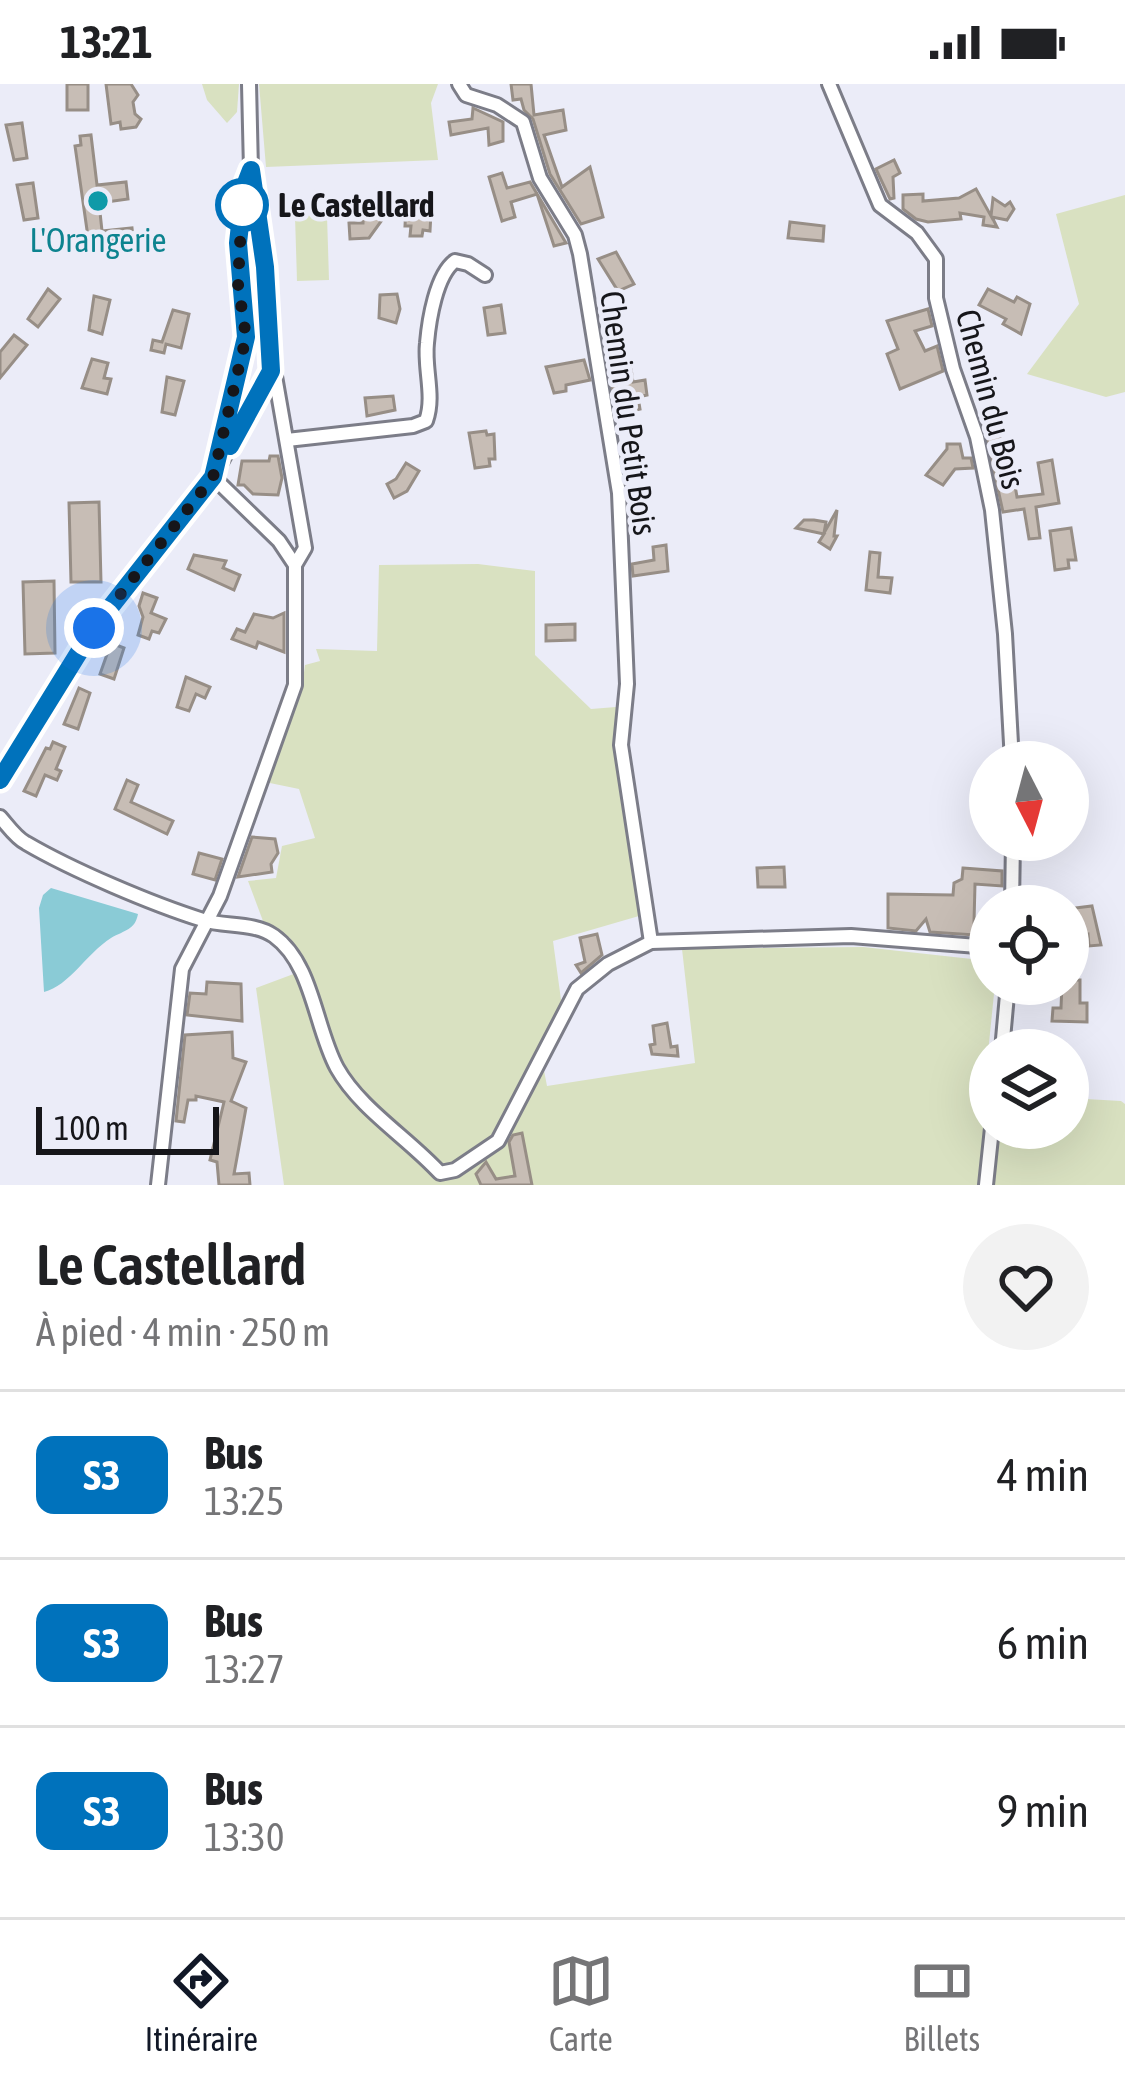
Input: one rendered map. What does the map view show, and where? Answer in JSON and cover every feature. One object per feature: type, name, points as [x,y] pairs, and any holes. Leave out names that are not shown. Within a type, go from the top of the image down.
[{"type":"street","points":[[0,780],[94,628],[213,477],[271,371],[265,267],[251,170],[249,84]]},
{"type":"street","name":"Chemin du Petit Bois","points":[[459,84],[466,95],[496,105],[523,122],[540,178],[575,236],[580,254],[620,493],[627,684],[621,745],[651,942]]},
{"type":"street","name":"Chemin du Bois","points":[[829,84],[880,205],[917,233],[936,259],[936,298],[953,369],[977,436],[992,510],[1011,741]]},
{"type":"street","points":[[213,477],[246,337],[238,243],[244,188],[251,170]]},
{"type":"street","points":[[287,440],[426,421],[430,410],[426,345],[442,277],[455,262],[485,275]]},
{"type":"street","points":[[158,1185],[182,969],[209,922],[295,685],[295,565],[305,548],[271,371]]},
{"type":"street","points":[[213,477],[279,541],[295,565]]},
{"type":"street","points":[[0,818],[22,842],[209,922],[271,933],[289,950],[338,1070],[440,1179],[498,1141],[577,989],[608,964],[651,942],[851,936],[969,945]]},
{"type":"street","points":[[986,1185],[990,1149]]},
{"type":"green space","points":[[202,84],[239,84],[237,112],[227,123],[207,100]]},
{"type":"green space","points":[[259,84],[438,84],[431,103],[438,160],[266,167]]},
{"type":"green space","points":[[1125,195],[1125,392],[1106,397],[1027,374],[1079,304],[1056,214]]},
{"type":"green space","points":[[327,215],[329,280],[297,281],[295,216]]},
{"type":"green space","points":[[478,564],[535,571],[535,655],[591,709],[616,707],[615,748],[639,916],[553,941],[562,1007],[541,1055],[547,1086],[695,1063],[682,949],[863,947],[969,959],[969,1005],[993,1005],[990,1029],[969,1029],[969,1149],[1089,1149],[1089,1099],[1121,1101],[1125,1104],[1125,1185],[284,1185],[256,988],[307,969],[290,938],[263,921],[248,881],[276,878],[282,846],[315,838],[299,789],[265,782],[302,688],[305,665],[320,661],[316,649],[377,651],[379,565]]},
{"type":"water","points":[[51,888],[138,914],[132,927],[102,944],[62,983],[44,992],[39,908]]},
{"type":"building","points":[[67,84],[88,84],[88,110],[67,110]]},
{"type":"building","points":[[106,84],[131,84],[138,95],[133,102],[135,114],[141,119],[136,127],[121,129],[120,122],[111,124]]},
{"type":"building","points":[[511,84],[531,84],[534,115],[563,110],[566,130],[544,135],[562,187],[590,167],[603,217],[581,224],[550,174],[533,119],[521,99],[513,100]]},
{"type":"building","points":[[473,108],[503,122],[503,141],[489,145],[488,128],[451,135],[449,122],[472,119]]},
{"type":"building","points":[[22,123],[27,158],[14,160],[6,125]]},
{"type":"building","name":"L'Orangerie","points":[[91,135],[97,185],[126,182],[128,199],[99,203],[102,231],[132,228],[134,246],[90,251],[75,146],[81,145],[80,136]]},
{"type":"building","points":[[894,160],[900,173],[893,177],[894,198],[890,199],[876,169]]},
{"type":"building","points":[[502,173],[507,188],[530,182],[566,243],[554,246],[537,194],[511,202],[515,217],[502,221],[489,177]]},
{"type":"building","points":[[33,183],[38,218],[24,220],[17,185]]},
{"type":"building","points":[[976,189],[991,216],[993,198],[1005,206],[1010,202],[1014,209],[1007,220],[992,217],[997,227],[983,225],[984,217],[960,213],[961,219],[928,222],[903,209],[903,195],[923,194],[923,201],[959,198]]},
{"type":"building","points":[[381,204],[382,220],[369,238],[350,239],[349,223],[363,223],[364,205]]},
{"type":"building","points":[[406,206],[427,207],[430,231],[410,236],[411,226],[405,226]]},
{"type":"building","points":[[790,222],[824,226],[823,241],[788,238]]},
{"type":"building","points":[[616,252],[634,284],[618,291],[598,259]]},
{"type":"building","points":[[48,289],[60,299],[38,327],[28,319]]},
{"type":"building","points":[[988,289],[1030,304],[1021,334],[1003,324],[1006,319],[979,305]]},
{"type":"building","points":[[397,294],[396,323],[379,318],[380,295]]},
{"type":"building","points":[[94,296],[110,300],[102,334],[89,330]]},
{"type":"building","points":[[501,305],[505,333],[488,335],[484,308]]},
{"type":"building","points":[[928,309],[932,326],[915,331],[925,351],[937,346],[943,371],[900,389],[887,354],[898,349],[887,321]]},
{"type":"building","points":[[173,310],[189,314],[181,348],[166,344],[164,353],[151,350],[153,340],[162,342]]},
{"type":"building","points":[[14,335],[27,345],[0,378],[0,352]]},
{"type":"building","points":[[92,359],[108,363],[107,394],[82,388]]},
{"type":"building","points":[[584,360],[590,380],[554,393],[546,367]]},
{"type":"building","points":[[608,362],[630,362],[633,382],[645,380],[647,395],[638,397],[640,409],[631,411],[627,392],[614,398]]},
{"type":"building","points":[[167,377],[184,381],[175,415],[162,412]]},
{"type":"building","points":[[393,396],[395,410],[367,416],[365,398]]},
{"type":"building","points":[[1003,420],[1005,429],[998,431],[1007,448],[1007,469],[1012,468],[1017,497],[1043,494],[1038,463],[1052,460],[1059,503],[1036,507],[1040,538],[1029,539],[1024,509],[1003,512],[984,425]]},
{"type":"building","points":[[469,433],[494,434],[495,459],[489,459],[490,466],[475,468]]},
{"type":"building","points":[[947,444],[960,444],[963,458],[971,458],[973,468],[955,469],[943,485],[926,475]]},
{"type":"building","points":[[270,456],[278,456],[282,478],[278,495],[253,494],[238,485],[242,461],[269,461]]},
{"type":"building","points":[[406,463],[419,471],[407,491],[394,498],[387,484]]},
{"type":"building","points":[[99,502],[101,582],[71,582],[69,503]]},
{"type":"building","points":[[837,510],[837,536],[830,549],[819,542],[824,534],[796,528],[804,520],[826,522],[824,533]]},
{"type":"building","points":[[1071,528],[1076,560],[1068,560],[1069,568],[1055,570],[1050,531]]},
{"type":"building","points":[[666,545],[668,571],[633,576],[632,564],[654,560],[653,547]]},
{"type":"building","points":[[870,552],[880,553],[878,577],[892,578],[890,593],[866,590]]},
{"type":"building","points":[[194,555],[226,561],[223,568],[240,575],[234,590],[188,569]]},
{"type":"building","points":[[54,581],[55,653],[25,654],[23,582]]},
{"type":"building","points":[[143,593],[157,598],[151,613],[166,619],[159,633],[152,631],[149,639],[138,635]]},
{"type":"building","points":[[284,613],[284,652],[232,639],[237,629],[245,632],[254,614],[273,618]]},
{"type":"building","points":[[575,624],[575,640],[546,641],[546,625]]},
{"type":"building","points":[[111,643],[124,648],[114,679],[100,674]]},
{"type":"building","points":[[186,677],[210,687],[205,698],[196,694],[189,711],[177,707]]},
{"type":"building","points":[[79,688],[90,693],[78,729],[64,724]]},
{"type":"building","points":[[53,742],[65,747],[57,780],[45,775],[36,796],[24,791],[46,748]]},
{"type":"building","points":[[127,780],[138,785],[131,802],[173,821],[167,834],[115,809]]},
{"type":"building","points":[[252,837],[275,839],[278,853],[272,872],[238,877]]},
{"type":"building","points":[[199,853],[222,859],[215,880],[193,874]]},
{"type":"building","points":[[784,867],[785,887],[758,887],[757,868]]},
{"type":"building","points":[[963,868],[1002,871],[1002,885],[969,885],[969,935],[930,932],[926,919],[916,931],[888,928],[888,894],[953,895],[954,883],[962,879]]},
{"type":"building","points":[[1092,906],[1101,945],[1089,946]]},
{"type":"building","points":[[597,934],[602,955],[581,973],[576,965],[585,962],[580,938]]},
{"type":"building","points":[[207,982],[241,984],[242,1021],[187,1015],[190,993],[206,994]]},
{"type":"building","points":[[1087,1005],[1087,1022],[1052,1021],[1053,1008]]},
{"type":"building","points":[[667,1023],[671,1047],[677,1046],[678,1056],[652,1054],[653,1026]]},
{"type":"building","points":[[232,1032],[233,1058],[246,1062],[231,1101],[246,1108],[234,1174],[249,1173],[250,1185],[219,1185],[217,1162],[210,1160],[224,1102],[196,1096],[188,1100],[184,1122],[176,1121],[185,1035]]},
{"type":"building","points":[[522,1133],[532,1185],[481,1185],[476,1174],[486,1162],[496,1179],[515,1176],[509,1142]]},
{"type":"bus line","name":"S3","points":[[0,780],[94,628],[213,477],[246,337],[238,243],[244,188],[251,170],[268,291],[271,371],[230,446]]},
{"type":"place","name":"L'Orangerie","points":[[98,201]]},
{"type":"place","name":"Le Castellard","points":[[242,205]]},
{"type":"route","points":[[94,628],[213,477],[246,337],[238,284],[242,205]]}]
